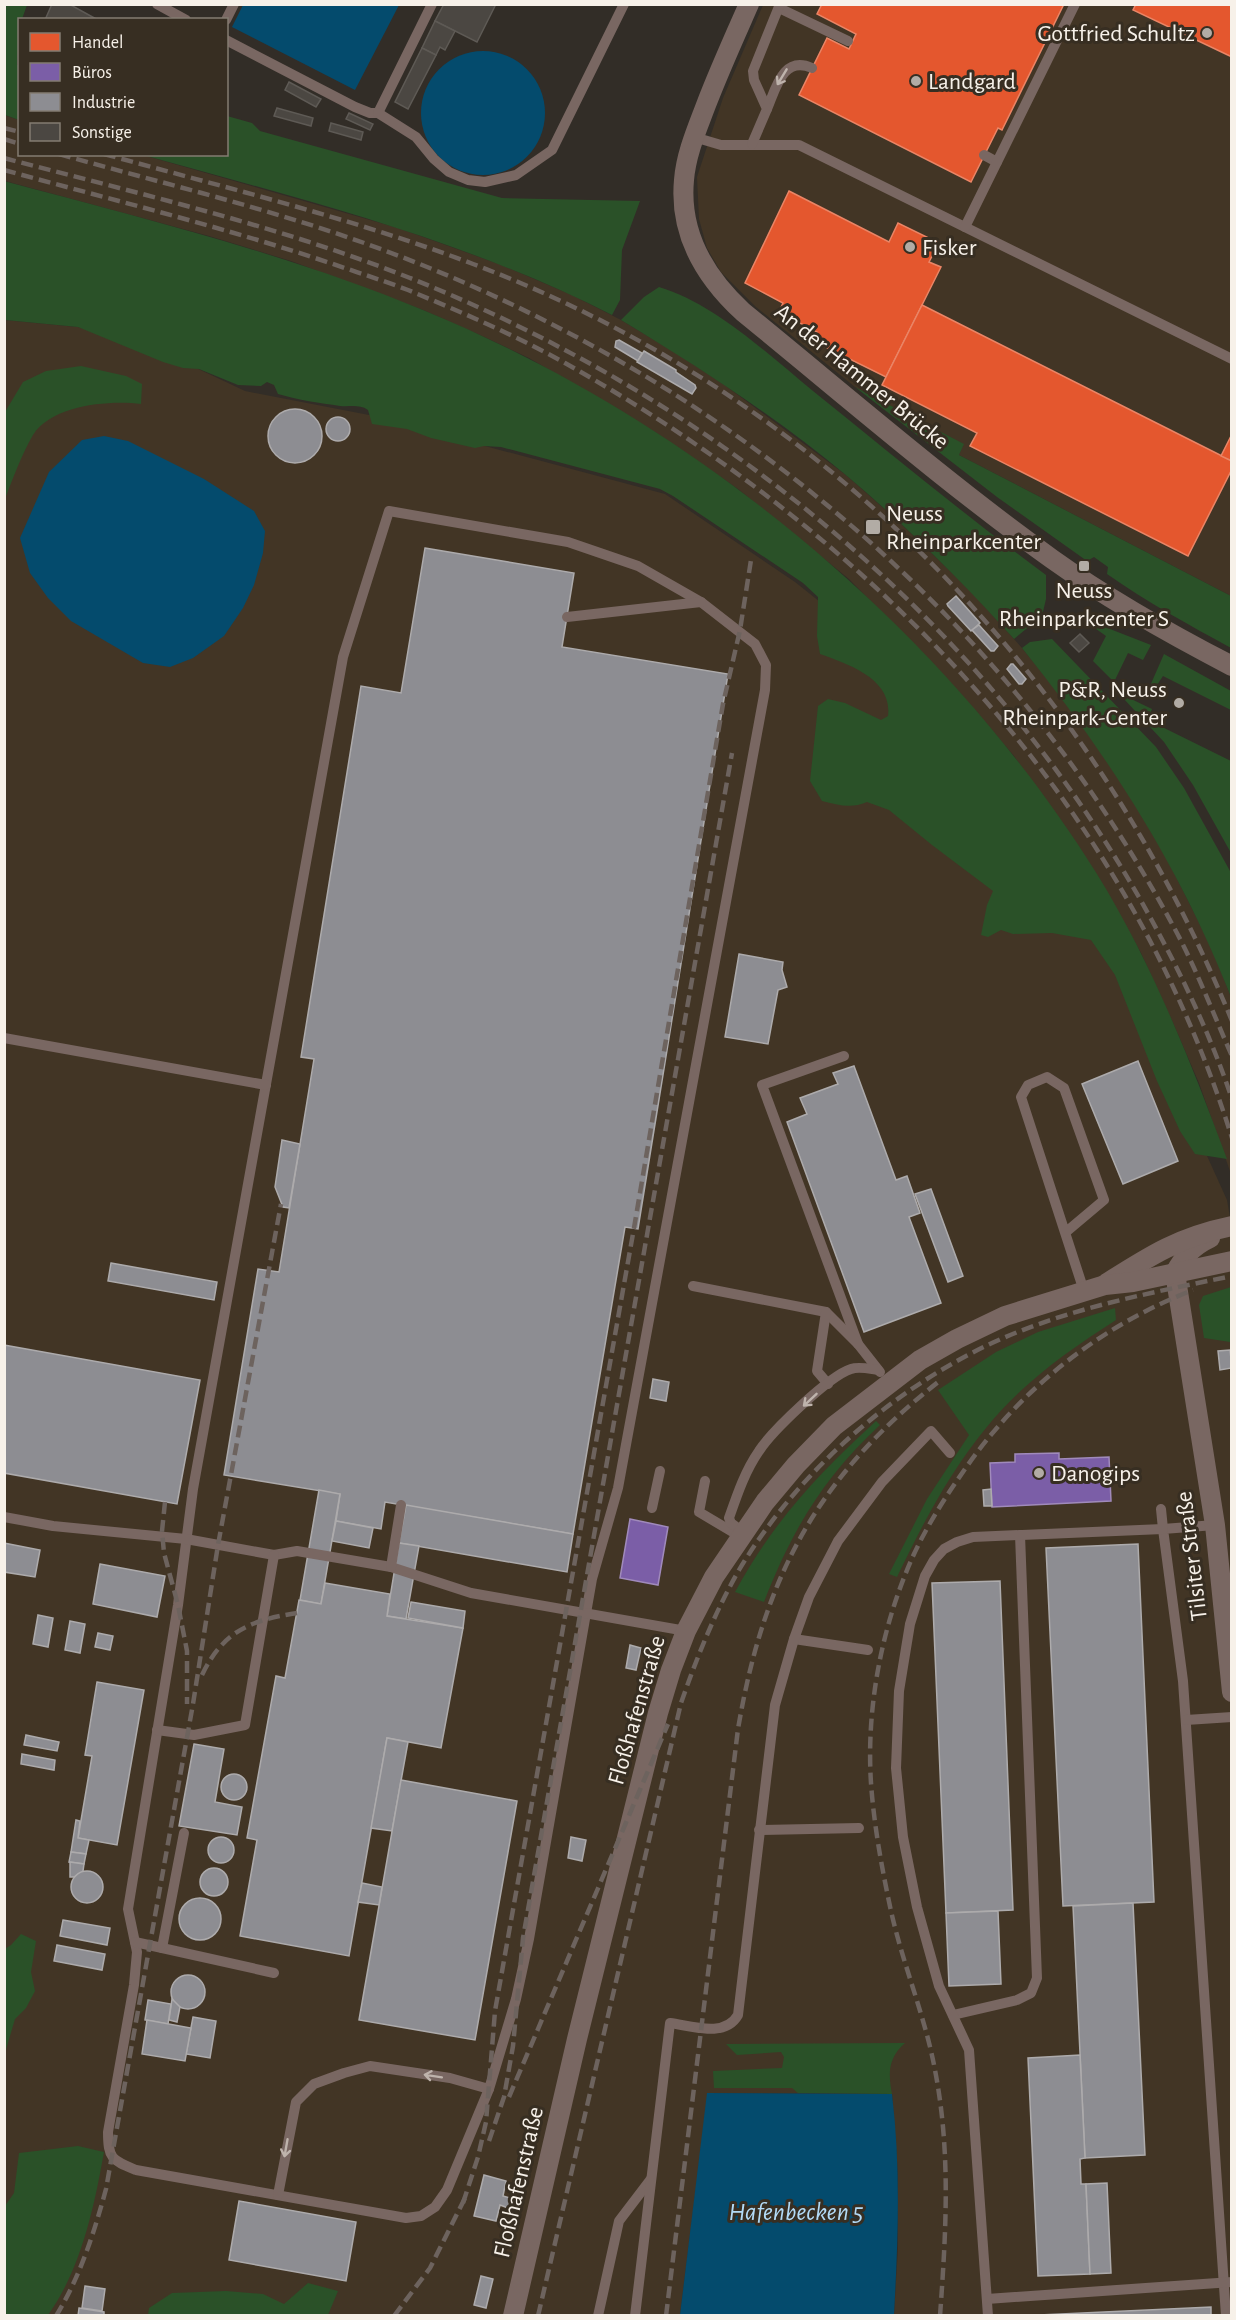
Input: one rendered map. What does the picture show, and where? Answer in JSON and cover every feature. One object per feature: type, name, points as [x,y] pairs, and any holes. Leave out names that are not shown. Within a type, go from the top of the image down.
[{"type":"street","name":"An der Hammer Brücke","points":[[749,4],[694,137],[684,179],[685,213],[693,245],[704,269],[721,292],[742,312],[944,476],[1052,559],[1114,600],[1232,666]]},
{"type":"street","name":"Floßhafenstraße","points":[[1175,1273],[1184,1256],[1199,1243],[1232,1227]]},
{"type":"street","name":"Floßhafenstraße","points":[[1105,1285],[1173,1244],[1200,1232],[1232,1227]]},
{"type":"street","name":"Floßhafenstraße","points":[[513,2316],[577,2039],[658,1713],[686,1631],[714,1577],[741,1534],[804,1457],[883,1377],[1005,1316],[1105,1285],[1133,1282],[1232,1262]]},
{"type":"street","name":"Tilsiter Straße","points":[[1175,1273],[1215,1525],[1232,1692]]},
{"type":"lane","points":[[158,4],[182,18]]},
{"type":"lane","points":[[227,18],[234,4]]},
{"type":"lane","points":[[378,113],[432,4]]},
{"type":"lane","points":[[228,41],[355,107],[370,113],[378,113],[416,137],[434,159],[449,172],[468,180],[485,182],[516,175],[552,150],[624,4]]},
{"type":"lane","points":[[964,227],[1075,4]]},
{"type":"lane","points":[[767,109],[754,80],[753,71],[780,6],[848,41]]},
{"type":"lane","points":[[752,144],[783,73],[789,67],[797,64],[812,68]]},
{"type":"lane","points":[[694,137],[721,145],[799,145],[1232,359]]},
{"type":"lane","points":[[984,155],[996,162]]},
{"type":"lane","points":[[389,511],[568,542],[639,566],[701,602],[755,644],[766,665],[765,690],[618,1488],[592,1579],[585,1614],[529,1939],[516,1999],[489,2089],[447,2190],[435,2207],[421,2216],[406,2218],[136,2170],[112,2158],[108,2149],[108,2132],[134,1985],[137,1952],[128,1909],[178,1605],[195,1477],[343,657],[389,511]]},
{"type":"lane","points":[[567,617],[701,602]]},
{"type":"lane","points":[[4,1038],[266,1085]]},
{"type":"lane","points":[[844,1056],[762,1085],[858,1344]]},
{"type":"lane","points":[[1066,1232],[1104,1200],[1064,1088],[1047,1077],[1028,1085],[1021,1097],[1084,1291]]},
{"type":"lane","points":[[693,1286],[826,1312],[858,1344],[883,1377]]},
{"type":"lane","points":[[826,1312],[817,1371],[828,1384]]},
{"type":"lane","points":[[741,1534],[729,1518],[747,1470],[760,1449],[840,1374],[854,1368],[883,1377]]},
{"type":"lane","points":[[635,2316],[670,2023],[720,2028],[734,2023],[738,2015],[775,1705],[809,1597],[838,1541],[882,1482],[932,1431],[950,1453]]},
{"type":"lane","points":[[652,1508],[660,1472]]},
{"type":"lane","points":[[705,1481],[699,1512],[741,1534]]},
{"type":"lane","points":[[391,1567],[401,1505]]},
{"type":"lane","points":[[1161,1509],[1183,1682],[1228,2283],[1226,2316]]},
{"type":"lane","points":[[4,1517],[53,1526],[186,1539],[274,1555],[297,1551],[391,1567],[471,1593],[686,1631]]},
{"type":"lane","points":[[988,2316],[969,2050],[939,1986],[917,1907],[903,1837],[896,1768],[899,1691],[910,1624],[925,1576],[934,1560],[944,1549],[957,1542],[973,1537],[1215,1525]]},
{"type":"lane","points":[[953,2015],[1017,2000],[1031,1993],[1037,1977],[1020,1535]]},
{"type":"lane","points":[[158,1730],[194,1735],[245,1725],[274,1555]]},
{"type":"lane","points":[[794,1640],[868,1650]]},
{"type":"lane","points":[[1186,1720],[1232,1717]]},
{"type":"lane","points":[[759,1830],[859,1828]]},
{"type":"lane","points":[[162,1948],[184,1833]]},
{"type":"lane","points":[[135,1942],[274,1973]]},
{"type":"lane","points":[[278,2195],[296,2102],[314,2084],[370,2066],[450,2078],[489,2089]]},
{"type":"lane","points":[[598,2316],[619,2221],[652,2179]]},
{"type":"lane","points":[[987,2300],[1228,2283]]},
{"type":"shaded area","points":[[763,5],[1231,5],[1231,596],[959,455],[963,444],[855,387],[756,307],[721,272],[707,248],[699,219],[697,177],[723,98]]},
{"type":"shaded area","points":[[4,115],[18,120],[18,156],[146,156],[398,228],[499,264],[572,295],[621,320],[726,386],[846,475],[971,591],[1022,648],[1070,707],[1122,783],[1165,855],[1212,948],[1231,997],[1231,1174],[1199,1083],[1141,953],[1097,875],[1014,756],[959,692],[849,579],[738,489],[658,434],[529,358],[423,310],[291,261],[209,236],[5,181]]},
{"type":"shaded area","points":[[4,320],[78,327],[156,349],[245,391],[369,415],[665,494],[795,582],[903,668],[1006,780],[1145,1019],[1227,1200],[1231,1223],[1231,2315],[894,2315],[898,2248],[898,2175],[892,2094],[708,2093],[680,2315],[5,2315]]},
{"type":"green space","points":[[4,5],[27,5],[22,18],[18,18],[18,120],[5,115]]},
{"type":"green space","points":[[228,116],[252,123],[260,131],[502,198],[640,201],[622,250],[620,300],[612,315],[556,288],[499,265],[441,243],[323,205],[147,156],[228,156]]},
{"type":"green space","points":[[4,181],[269,255],[423,310],[523,356],[620,410],[714,472],[803,541],[887,616],[964,697],[1035,783],[1097,874],[1135,942],[1185,1050],[1227,1159],[1195,1154],[1180,1131],[1157,1081],[1115,975],[1091,940],[1052,933],[1013,934],[1001,930],[988,937],[981,935],[987,905],[993,891],[889,810],[867,802],[850,806],[822,801],[810,781],[818,706],[828,699],[845,703],[881,720],[888,716],[888,703],[876,683],[866,675],[820,654],[817,636],[818,597],[803,583],[660,489],[501,447],[475,448],[431,438],[407,429],[372,424],[368,410],[361,407],[340,406],[278,394],[274,385],[267,382],[261,386],[238,385],[199,369],[183,368],[163,362],[78,327],[5,320]]},
{"type":"green space","points":[[659,287],[700,305],[759,346],[928,484],[1046,575],[1046,599],[1042,616],[1014,639],[933,554],[891,514],[820,454],[737,394],[621,320],[644,297]]},
{"type":"green space","points":[[81,366],[126,376],[142,384],[141,404],[98,404],[67,411],[53,417],[33,435],[5,499],[5,412],[23,382],[46,371]]},
{"type":"green space","points":[[855,387],[964,444],[959,455],[1231,596],[1231,648],[1122,584],[1107,574],[1108,567],[1094,557],[1087,561],[997,497]]},
{"type":"green space","points":[[1093,619],[1110,629],[1151,645],[1143,660],[1128,653],[1114,682],[1093,661],[1106,636],[1092,626]]},
{"type":"green space","points":[[1052,639],[1156,747],[1184,788],[1230,871],[1231,997],[1189,903],[1140,814],[1084,730],[1022,648],[1030,642]]},
{"type":"green space","points":[[1164,654],[1231,691],[1231,710],[1163,676],[1155,688],[1150,686]]},
{"type":"green space","points":[[1127,697],[1152,709],[1148,720],[1231,761],[1231,853],[1193,785],[1164,742],[1124,699]]},
{"type":"green space","points":[[1232,1287],[1231,1350],[1230,1342],[1204,1338],[1199,1305],[1203,1296]]},
{"type":"green space","points":[[1115,1308],[1116,1320],[1081,1343],[1030,1382],[986,1428],[960,1463],[937,1500],[897,1577],[889,1574],[927,1499],[969,1435],[938,1390],[996,1352],[1038,1332]]},
{"type":"green space","points":[[876,1421],[880,1425],[842,1465],[811,1506],[786,1551],[764,1602],[735,1592],[765,1543],[798,1500]]},
{"type":"green space","points":[[21,1934],[36,1941],[31,1972],[35,1991],[26,2008],[15,2019],[5,2053],[5,1949]]},
{"type":"green space","points":[[905,2043],[892,2060],[890,2079],[892,2094],[798,2093],[792,2088],[714,2088],[713,2071],[782,2068],[784,2057],[781,2052],[737,2055],[726,2044]]},
{"type":"green space","points":[[78,2146],[104,2152],[91,2216],[78,2258],[48,2315],[5,2315],[5,2206],[14,2193],[19,2153]]},
{"type":"green space","points":[[308,2283],[338,2291],[328,2315],[148,2315],[149,2308],[172,2293],[226,2291],[263,2294],[284,2304]]},
{"type":"water","points":[[243,4],[399,5],[355,90],[232,27]]},
{"type":"water","points":[[483,51],[507,56],[527,69],[540,89],[545,113],[540,137],[527,157],[507,170],[483,175],[459,170],[439,157],[426,137],[421,113],[426,89],[439,69],[459,56]]},
{"type":"water","points":[[104,436],[128,441],[204,479],[254,511],[265,531],[263,553],[254,585],[243,608],[224,636],[193,658],[170,667],[143,663],[71,621],[48,598],[30,573],[20,538],[49,472],[82,440]]},
{"type":"water","name":"Hafenbecken 5","points":[[707,2093],[892,2094],[898,2177],[894,2315],[680,2315]]},
{"type":"building: Handel","name":"Landgard","points":[[822,4],[1064,4],[1002,130],[998,128],[971,182],[799,95],[827,38],[849,49],[856,34],[817,14]]},
{"type":"building: Handel","name":"Gottfried Schultz","points":[[1136,4],[1232,4],[1232,57],[1133,10]]},
{"type":"building: Handel","points":[[789,191],[889,242],[898,223],[939,243],[929,262],[941,267],[886,377],[813,341],[817,332],[779,312],[783,303],[745,283]]},
{"type":"building: Handel","points":[[922,305],[1232,461],[1232,469],[1188,556],[970,446],[977,433],[882,385]]},
{"type":"building: Handel","points":[[1232,434],[1232,461],[1221,456]]},
{"type":"building: Büros","points":[[1059,1453],[1059,1459],[1109,1457],[1111,1501],[992,1507],[990,1463],[1015,1462],[1015,1454]]},
{"type":"building: Büros","points":[[630,1519],[668,1527],[658,1585],[620,1578]]},
{"type":"building: Industrie","points":[[619,340],[642,353],[638,361],[615,347],[616,341]]},
{"type":"building: Industrie","points":[[644,351],[676,370],[695,385],[696,388],[692,394],[637,362]]},
{"type":"building: Industrie","points":[[295,409],[305,411],[314,417],[320,426],[322,436],[320,446],[314,455],[305,461],[295,463],[285,461],[276,455],[270,446],[268,436],[270,426],[276,417],[285,411]]},
{"type":"building: Industrie","points":[[338,417],[346,421],[350,429],[346,437],[338,441],[330,437],[326,429],[330,421]]},
{"type":"building: Industrie","points":[[425,548],[574,573],[562,647],[728,674],[638,1229],[625,1227],[573,1534],[385,1502],[381,1529],[336,1521],[340,1494],[224,1475],[258,1269],[279,1272],[314,1059],[301,1057],[361,686],[401,693]]},
{"type":"building: Industrie","points":[[956,596],[980,623],[971,631],[947,604]]},
{"type":"building: Industrie","points":[[979,625],[998,646],[994,651],[991,651],[972,630]]},
{"type":"building: Industrie","points":[[1011,664],[1026,679],[1022,684],[1019,684],[1007,669]]},
{"type":"building: Industrie","points":[[739,954],[783,962],[782,970],[787,987],[778,990],[768,1044],[725,1037]]},
{"type":"building: Industrie","points":[[1138,1061],[1178,1161],[1123,1184],[1082,1084]]},
{"type":"building: Industrie","points":[[854,1066],[896,1180],[907,1176],[920,1213],[909,1217],[941,1303],[864,1332],[787,1122],[807,1114],[800,1098],[838,1084],[833,1073]]},
{"type":"building: Industrie","points":[[282,1140],[300,1144],[289,1208],[283,1207],[275,1187]]},
{"type":"building: Industrie","points":[[931,1189],[963,1276],[948,1282],[915,1194]]},
{"type":"building: Industrie","points":[[111,1263],[217,1282],[214,1300],[108,1281]]},
{"type":"building: Industrie","points":[[4,1345],[200,1380],[177,1504],[4,1473]]},
{"type":"building: Industrie","points":[[1230,1350],[1232,1368],[1220,1370],[1218,1351]]},
{"type":"building: Industrie","points":[[653,1379],[669,1382],[666,1401],[650,1398]]},
{"type":"building: Industrie","points":[[991,1489],[992,1506],[984,1506],[983,1490]]},
{"type":"building: Industrie","points":[[319,1490],[340,1494],[321,1604],[300,1600]]},
{"type":"building: Industrie","points":[[406,1505],[573,1534],[567,1572],[399,1543]]},
{"type":"building: Industrie","points":[[336,1521],[373,1528],[369,1548],[332,1541]]},
{"type":"building: Industrie","points":[[4,1543],[40,1550],[35,1577],[4,1572]]},
{"type":"building: Industrie","points":[[399,1543],[419,1546],[406,1619],[387,1616]]},
{"type":"building: Industrie","points":[[1138,1544],[1154,1902],[1063,1906],[1046,1548]]},
{"type":"building: Industrie","points":[[100,1564],[165,1576],[157,1617],[93,1604]]},
{"type":"building: Industrie","points":[[1000,1581],[1013,1910],[946,1913],[932,1583]]},
{"type":"building: Industrie","points":[[325,1583],[390,1594],[387,1616],[463,1628],[441,1748],[387,1738],[349,1956],[240,1936],[257,1840],[247,1838],[276,1676],[285,1678],[299,1600],[321,1604]]},
{"type":"building: Industrie","points":[[411,1602],[465,1611],[463,1628],[408,1618]]},
{"type":"building: Industrie","points":[[38,1615],[53,1618],[48,1647],[33,1644]]},
{"type":"building: Industrie","points":[[70,1621],[85,1624],[80,1653],[65,1650]]},
{"type":"building: Industrie","points":[[98,1633],[113,1636],[110,1650],[95,1647]]},
{"type":"building: Industrie","points":[[630,1645],[641,1648],[636,1670],[626,1668]]},
{"type":"building: Industrie","points":[[97,1682],[144,1690],[117,1845],[78,1838],[92,1756],[85,1755]]},
{"type":"building: Industrie","points":[[26,1735],[59,1742],[57,1751],[24,1745]]},
{"type":"building: Industrie","points":[[387,1738],[408,1742],[392,1831],[371,1828]]},
{"type":"building: Industrie","points":[[194,1744],[224,1749],[215,1802],[242,1807],[237,1835],[179,1826]]},
{"type":"building: Industrie","points":[[22,1754],[55,1760],[54,1770],[21,1764]]},
{"type":"building: Industrie","points":[[234,1774],[243,1778],[247,1787],[243,1796],[234,1800],[225,1796],[221,1787],[225,1778]]},
{"type":"building: Industrie","points":[[401,1780],[517,1801],[475,2040],[359,2020]]},
{"type":"building: Industrie","points":[[76,1820],[80,1821],[78,1838],[89,1840],[86,1854],[71,1852]]},
{"type":"building: Industrie","points":[[221,1837],[230,1841],[234,1850],[230,1859],[221,1863],[212,1859],[208,1850],[212,1841]]},
{"type":"building: Industrie","points":[[571,1837],[586,1840],[582,1861],[568,1858]]},
{"type":"building: Industrie","points":[[71,1852],[86,1854],[84,1864],[69,1862]]},
{"type":"building: Industrie","points":[[70,1862],[84,1864],[83,1871],[70,1877]]},
{"type":"building: Industrie","points":[[214,1868],[224,1872],[228,1882],[224,1892],[214,1896],[204,1892],[200,1882],[204,1872]]},
{"type":"building: Industrie","points":[[87,1871],[98,1876],[103,1887],[98,1898],[87,1903],[76,1898],[71,1887],[76,1876]]},
{"type":"building: Industrie","points":[[362,1883],[382,1887],[379,1905],[358,1902]]},
{"type":"building: Industrie","points":[[200,1898],[208,1899],[215,1904],[220,1911],[220,1927],[215,1934],[208,1939],[200,1940],[192,1939],[185,1934],[180,1927],[179,1919],[180,1911],[185,1904],[192,1899]]},
{"type":"building: Industrie","points":[[1133,1903],[1145,2155],[1085,2158],[1073,1906]]},
{"type":"building: Industrie","points":[[998,1911],[1001,1984],[949,1986],[946,1913]]},
{"type":"building: Industrie","points":[[63,1920],[110,1928],[107,1945],[60,1936]]},
{"type":"building: Industrie","points":[[57,1945],[105,1954],[102,1970],[54,1961]]},
{"type":"building: Industrie","points":[[188,1975],[200,1980],[205,1992],[200,2004],[188,2009],[176,2004],[171,1992],[176,1980]]},
{"type":"building: Industrie","points":[[172,1999],[180,2007],[177,2022],[169,2020]]},
{"type":"building: Industrie","points":[[148,2000],[171,2004],[168,2024],[145,2020]]},
{"type":"building: Industrie","points":[[193,2017],[216,2021],[210,2058],[186,2054]]},
{"type":"building: Industrie","points":[[147,2020],[191,2028],[185,2061],[142,2054]]},
{"type":"building: Industrie","points":[[1080,2055],[1085,2158],[1080,2159],[1081,2184],[1086,2184],[1090,2274],[1038,2276],[1028,2058]]},
{"type":"building: Industrie","points":[[484,2175],[506,2181],[503,2196],[510,2198],[508,2208],[500,2205],[496,2221],[474,2216]]},
{"type":"building: Industrie","points":[[1107,2183],[1111,2273],[1090,2274],[1086,2184]]},
{"type":"building: Industrie","points":[[239,2201],[356,2222],[346,2281],[229,2260]]},
{"type":"building: Industrie","points":[[481,2276],[493,2279],[486,2308],[474,2305]]},
{"type":"building: Industrie","points":[[85,2286],[105,2289],[102,2311],[82,2308]]},
{"type":"building: Industrie","points":[[1211,2307],[1211,2316],[1039,2315]]},
{"type":"building: Industrie","points":[[79,2308],[104,2312],[104,2316],[78,2316]]},
{"type":"building: Sonstige","points":[[52,4],[69,4],[94,18],[46,18]]},
{"type":"building: Sonstige","points":[[444,4],[496,4],[477,42],[435,21]]},
{"type":"building: Sonstige","points":[[435,21],[455,31],[445,50],[440,47],[436,55],[422,48]]},
{"type":"building: Sonstige","points":[[422,48],[436,55],[408,109],[395,102]]},
{"type":"building: Sonstige","points":[[289,82],[321,99],[316,107],[285,90]]},
{"type":"building: Sonstige","points":[[277,108],[313,118],[311,126],[274,116]]},
{"type":"building: Sonstige","points":[[349,113],[373,124],[370,130],[346,119]]},
{"type":"building: Sonstige","points":[[331,123],[363,132],[361,140],[329,131]]},
{"type":"building: Sonstige","points":[[1080,634],[1089,643],[1079,652],[1070,643]]},
{"type":"railway","points":[[4,128],[18,132]]},
{"type":"railway","points":[[4,139],[18,143]]},
{"type":"railway","points":[[66,156],[306,223],[386,251],[508,303],[625,364],[736,435],[840,516],[936,605],[1024,703],[1102,808],[1171,922],[1196,971],[1232,1056]]},
{"type":"railway","points":[[111,156],[361,226],[511,279],[632,337],[745,407],[850,487],[946,578],[1032,678],[1109,785],[1176,900],[1232,1021]]},
{"type":"railway","points":[[4,158],[158,198],[310,242],[410,278],[522,328],[629,386],[731,453],[828,527],[918,610],[1000,699],[1075,796],[1140,899],[1166,948],[1191,997],[1232,1099]]},
{"type":"railway","points":[[4,170],[290,250],[398,286],[468,315],[565,363],[677,432],[784,509],[883,594],[973,687],[1055,788],[1126,897],[1185,1014],[1232,1138]]},
{"type":"railway","points":[[463,2203],[478,2157],[486,2122],[495,2011],[634,1228],[723,704],[740,630],[751,560]]},
{"type":"railway","points":[[489,2141],[504,2097],[513,2046],[523,1938],[732,753]]},
{"type":"railway","points":[[56,2316],[86,2254],[106,2189],[193,1704],[218,1545],[281,1204]]},
{"type":"railway","points":[[538,2316],[681,1703],[714,1618],[739,1570],[762,1534],[789,1500],[849,1438],[882,1410],[954,1363],[992,1343],[1050,1320],[1140,1295],[1232,1276]]},
{"type":"railway","points":[[940,2316],[946,2193],[940,2101],[926,2030],[891,1911],[879,1847],[871,1783],[871,1725],[885,1637],[903,1581],[925,1532],[944,1500],[987,1439],[1011,1412],[1066,1362],[1127,1321],[1193,1290]]},
{"type":"railway","points":[[666,2316],[738,1729],[749,1674],[763,1623],[781,1576],[803,1533],[830,1492],[861,1453],[899,1415],[942,1379]]},
{"type":"railway","points":[[165,1502],[162,1531],[164,1553],[187,1651],[187,1704]]},
{"type":"railway","points":[[202,1675],[219,1648],[240,1630],[266,1619],[297,1613]]},
{"type":"railway","points":[[509,2097],[668,1724]]},
{"type":"railway","points":[[394,2316],[430,2268],[466,2196]]},
{"type":"place","name":"Gottfried Schultz","points":[[1207,33]]},
{"type":"place","name":"Landgard","points":[[916,81]]},
{"type":"place","name":"Fisker","points":[[910,247]]},
{"type":"place","name":"Neuss Rheinparkcenter","points":[[873,527]]},
{"type":"place","name":"Neuss Rheinparkcenter S","points":[[1084,566]]},
{"type":"place","name":"P&R, Neuss Rheinpark-Center","points":[[1179,703]]},
{"type":"place","name":"Danogips","points":[[1039,1473]]}]
